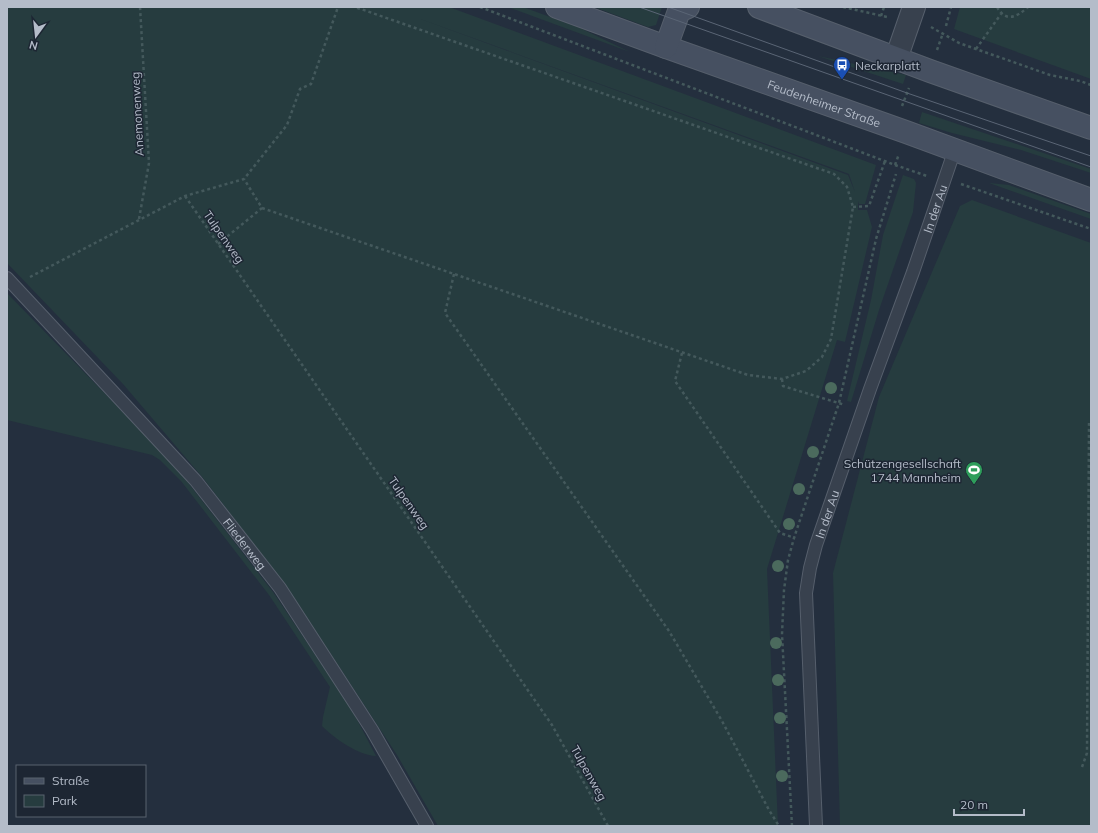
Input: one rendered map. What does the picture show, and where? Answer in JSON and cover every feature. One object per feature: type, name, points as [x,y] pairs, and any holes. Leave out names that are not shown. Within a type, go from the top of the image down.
[{"type":"main road","name":"Feudenheimer Straße","points":[[557,7],[955,149],[1091,200]]},
{"type":"main road","points":[[666,47],[679,11],[688,7]]},
{"type":"main road","points":[[759,7],[896,59],[1091,128]]},
{"type":"street","points":[[896,59],[911,15]]},
{"type":"lane","name":"In der Au","points":[[816,826],[806,593],[810,568],[816,545],[862,410],[913,272],[955,149]]},
{"type":"lane","name":"Fliederweg","points":[[7,278],[196,481],[280,588],[372,730],[427,826]]},
{"type":"path","name":"Anemonenweg","points":[[139,220],[149,163],[140,7]]},
{"type":"path","points":[[18,290],[36,273],[185,196],[244,179],[287,125],[300,89],[311,84],[338,7]]},
{"type":"path","points":[[244,179],[262,208],[748,375],[782,379],[806,371],[822,357],[831,340],[853,207],[847,187],[834,174],[355,7]]},
{"type":"path","points":[[480,7],[885,161],[924,175],[970,186],[1091,229]]},
{"type":"path","points":[[843,7],[881,16],[911,15],[959,43],[1050,75],[1080,81],[1091,85]]},
{"type":"path","points":[[881,16],[884,7]]},
{"type":"path","points":[[946,26],[951,7]]},
{"type":"path","points":[[997,7],[1001,14],[1009,17],[1018,15],[1028,7]]},
{"type":"path","points":[[976,49],[1001,14]]},
{"type":"path","points":[[900,111],[910,83]]},
{"type":"path","points":[[853,207],[869,206],[885,161]]},
{"type":"path","points":[[839,403],[876,239],[896,174]]},
{"type":"path","name":"Tulpenweg","points":[[185,196],[552,725],[608,826]]},
{"type":"path","points":[[218,244],[262,208]]},
{"type":"path","points":[[454,274],[445,313],[669,631],[722,721],[779,826]]},
{"type":"path","points":[[682,353],[675,381],[780,533]]},
{"type":"path","points":[[782,379],[784,386],[862,410]]},
{"type":"path","points":[[1082,767],[1087,753],[1090,545],[1089,423]]},
{"type":"green space","points":[[7,7],[449,7],[876,165],[865,204],[859,204],[858,201],[858,210],[867,210],[872,227],[845,342],[837,340],[767,569],[778,826],[438,826],[397,755],[286,586],[203,478],[123,384],[7,263]],"holes":[[[415,17],[849,174],[855,192],[848,175]]]},
{"type":"green space","points":[[508,7],[523,7],[580,28],[630,52]]},
{"type":"green space","points":[[594,7],[662,7],[656,25],[648,27]]},
{"type":"green space","points":[[960,7],[1091,7],[1091,79],[954,29]]},
{"type":"green space","points":[[818,56],[906,75],[903,84]]},
{"type":"green space","points":[[922,112],[1091,169],[1091,173],[1021,150],[952,133],[919,123]]},
{"type":"green space","points":[[903,175],[914,179],[916,183],[913,212],[879,310],[851,402],[847,401],[871,300],[883,235]]},
{"type":"green space","points":[[989,183],[1009,185],[1091,214],[1091,219]]},
{"type":"green space","name":"Schützengesellschaft 1744 Mannheim","points":[[972,200],[1091,243],[1091,826],[840,826],[833,573],[879,397],[960,206]]},
{"type":"green space","points":[[7,293],[154,444],[186,480],[273,592],[351,708],[376,756],[362,753],[347,746],[322,726],[330,687],[269,595],[181,481],[160,460],[152,455],[7,420]]},
{"type":"tram line","points":[[639,7],[1091,167]]},
{"type":"tram line","points":[[668,7],[907,93],[1091,156]]},
{"type":"place","name":"Neckarplatt","points":[[842,80]]},
{"type":"place","name":"Schützengesellschaft 1744 Mannheim","points":[[974,485]]}]
